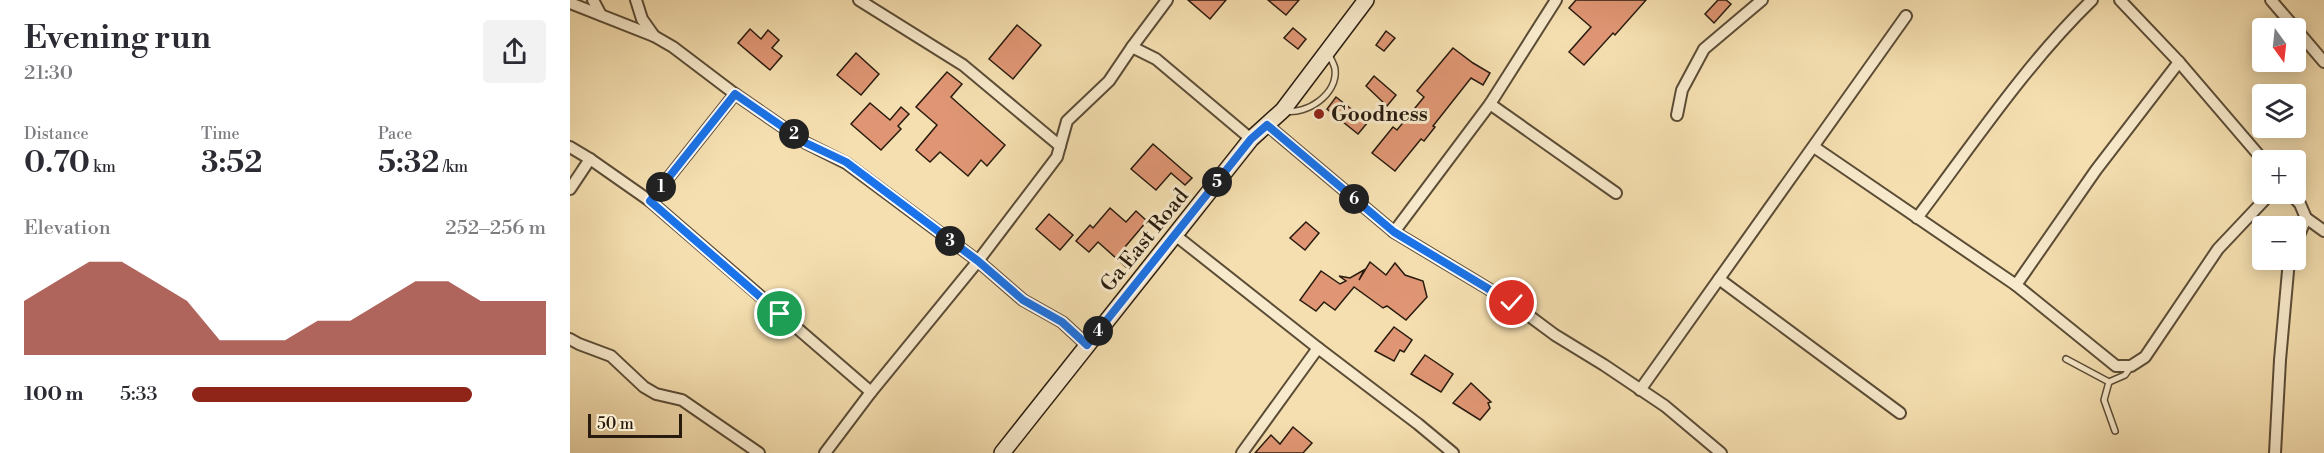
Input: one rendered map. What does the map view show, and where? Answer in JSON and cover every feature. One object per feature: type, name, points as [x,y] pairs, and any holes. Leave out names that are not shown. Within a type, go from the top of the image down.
[{"type":"street","points":[[593,0],[601,15]]},
{"type":"street","points":[[636,0],[642,20],[654,36]]},
{"type":"street","points":[[859,0],[963,65],[1060,146]]},
{"type":"street","points":[[825,453],[871,392],[978,261],[1057,157],[1067,121],[1082,104],[1109,81],[1167,0]]},
{"type":"street","name":"Ga East Road","points":[[1002,453],[1251,139],[1282,110],[1366,0]]},
{"type":"street","points":[[1394,232],[1490,104],[1556,0]]},
{"type":"street","points":[[1917,218],[2012,92],[2071,20],[2092,0]]},
{"type":"street","points":[[2121,0],[2179,62],[2254,150]]},
{"type":"street","points":[[2271,0],[2324,62]]},
{"type":"street","points":[[1677,115],[1682,90],[1704,49],[1757,2]]},
{"type":"street","points":[[570,3],[654,36],[673,47],[735,94],[806,143],[846,162],[978,261],[1023,300],[1062,322],[1087,345]]},
{"type":"street","points":[[1640,390],[1906,16]]},
{"type":"street","points":[[1132,47],[1156,59],[1251,139]]},
{"type":"street","points":[[2016,285],[2096,170],[2179,62]]},
{"type":"street","points":[[650,201],[735,94]]},
{"type":"street","points":[[1490,104],[1616,193]]},
{"type":"street","points":[[1267,125],[1394,232],[1512,303],[1665,406],[1721,453]]},
{"type":"street","points":[[570,147],[650,201],[871,392]]},
{"type":"street","points":[[1814,147],[2016,285],[2116,366],[2131,366],[2145,357],[2218,249],[2261,204]]},
{"type":"street","points":[[570,189],[590,159]]},
{"type":"street","points":[[2306,218],[2324,231]]},
{"type":"street","points":[[1175,235],[1453,453]]},
{"type":"street","points":[[2274,453],[2288,270]]},
{"type":"street","points":[[1719,279],[1900,413]]},
{"type":"street","points":[[570,339],[611,356],[645,387],[656,394],[682,400],[759,453]]},
{"type":"street","points":[[1242,453],[1318,348]]},
{"type":"lane","points":[[1282,110],[1294,112],[1313,107],[1329,88],[1334,79],[1335,67],[1326,51]]},
{"type":"lane","points":[[2066,359],[2109,382]]},
{"type":"lane","points":[[2109,382],[2125,375],[2131,366]]},
{"type":"lane","points":[[2109,382],[2104,400],[2115,431]]},
{"type":"building","points":[[1188,0],[1226,0],[1210,19]]},
{"type":"building","points":[[1268,0],[1299,0],[1286,15]]},
{"type":"building","points":[[1576,0],[1646,0],[1584,65],[1569,52],[1591,27],[1569,8]]},
{"type":"building","points":[[1718,0],[1726,0],[1731,4],[1714,23],[1705,14]]},
{"type":"building","points":[[1017,25],[1041,45],[1013,79],[989,59]]},
{"type":"building","points":[[1293,28],[1306,39],[1298,49],[1284,38]]},
{"type":"building","points":[[750,29],[761,39],[768,30],[779,40],[772,48],[782,56],[770,70],[738,43]]},
{"type":"building","points":[[1386,31],[1395,38],[1384,51],[1376,45]]},
{"type":"building","points":[[1453,48],[1490,73],[1483,85],[1471,78],[1424,141],[1421,139],[1395,171],[1372,153],[1393,127],[1397,130],[1424,97],[1417,91]]},
{"type":"building","points":[[856,53],[879,74],[861,95],[837,75]]},
{"type":"building","points":[[947,72],[962,84],[951,97],[1005,145],[987,166],[981,160],[968,176],[940,152],[930,162],[916,150],[937,125],[916,107]]},
{"type":"building","points":[[1374,76],[1396,95],[1387,106],[1366,86]]},
{"type":"building","points":[[1336,97],[1368,122],[1358,134],[1327,109]]},
{"type":"building","points":[[870,103],[890,120],[901,107],[909,114],[898,126],[901,129],[881,150],[851,124]]},
{"type":"building","points":[[1153,144],[1192,178],[1185,185],[1171,173],[1156,190],[1131,169]]},
{"type":"building","points":[[1110,208],[1126,222],[1136,211],[1147,221],[1125,247],[1136,256],[1126,267],[1098,242],[1089,252],[1076,241],[1090,225],[1093,228]]},
{"type":"building","points":[[1049,214],[1073,235],[1060,250],[1036,229]]},
{"type":"building","points":[[1306,222],[1319,233],[1305,250],[1290,238]]},
{"type":"building","points":[[1370,262],[1386,275],[1395,263],[1405,275],[1423,281],[1427,297],[1406,320],[1387,306],[1383,308],[1354,287],[1335,310],[1324,302],[1316,311],[1300,300],[1321,271],[1340,284],[1346,281],[1339,276],[1350,278],[1364,270],[1359,280]]},
{"type":"building","points":[[1394,327],[1412,340],[1404,352],[1400,350],[1394,361],[1375,351]]},
{"type":"building","points":[[1425,355],[1453,374],[1441,392],[1411,374]]},
{"type":"building","points":[[1471,383],[1491,402],[1488,403],[1490,408],[1480,420],[1453,403]]},
{"type":"building","points":[[1293,427],[1312,443],[1303,453],[1255,453],[1271,435],[1280,444]]},
{"type":"place","name":"Goodness","points":[[1319,114]]},
{"type":"route","points":[[780,314],[650,201],[735,94],[806,143],[846,162],[978,261],[1023,300],[1062,322],[1087,345],[1251,139],[1267,125],[1394,232],[1512,303]]}]
